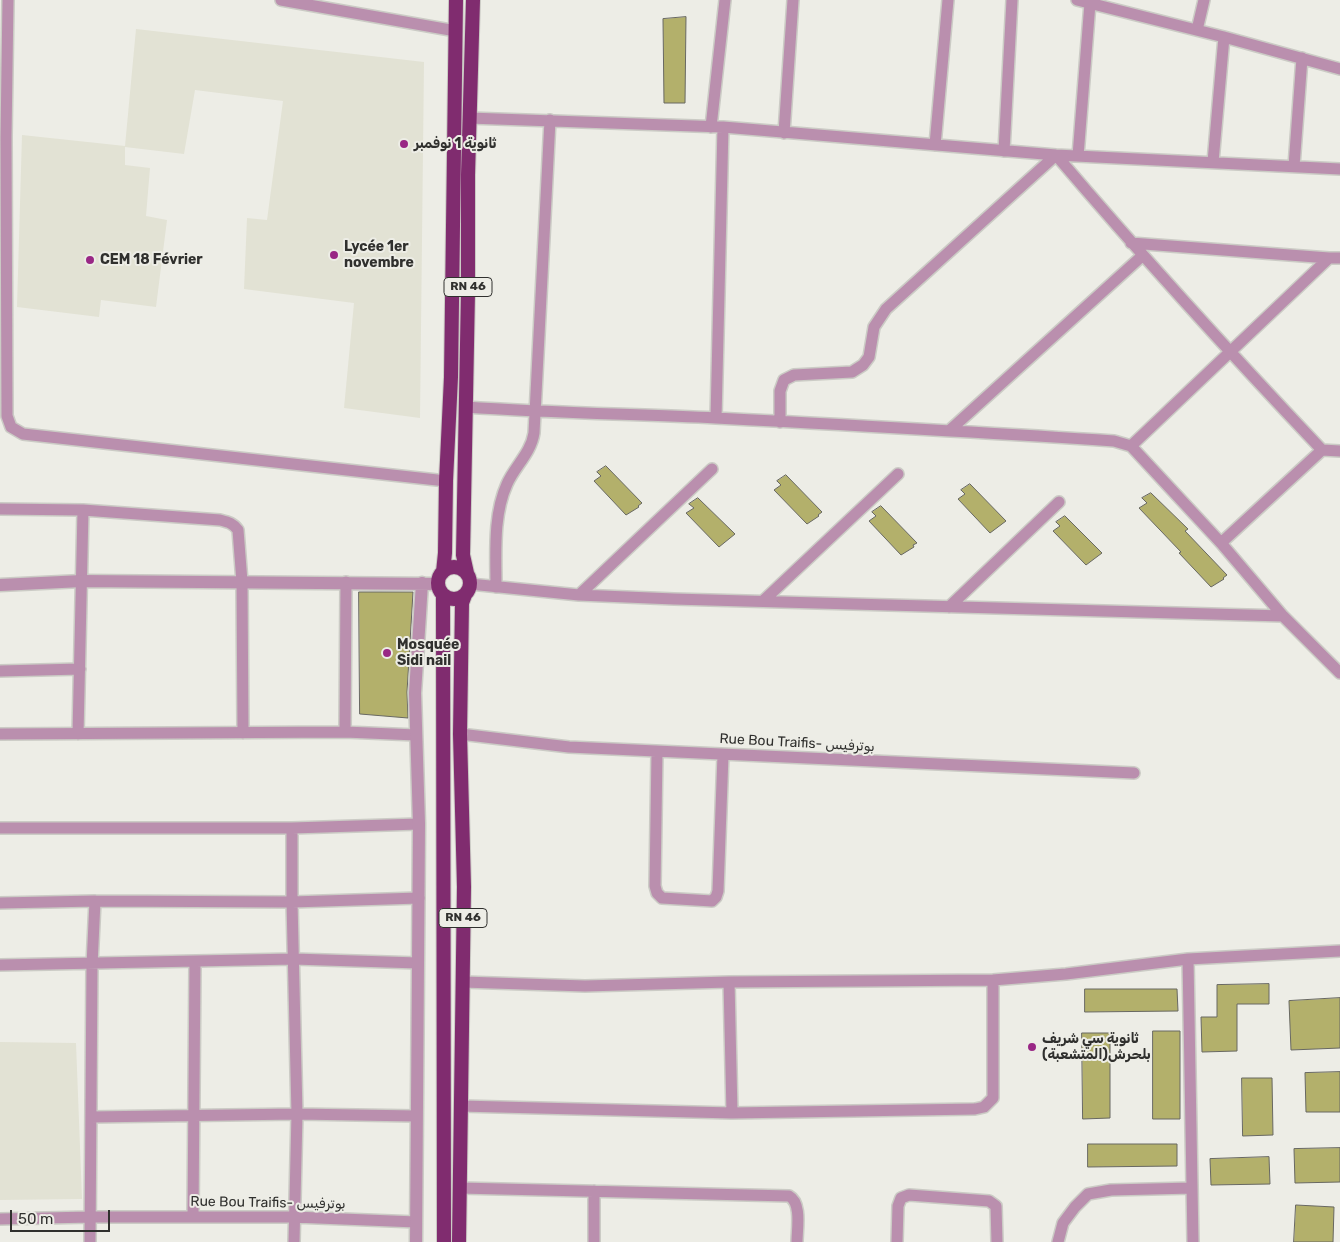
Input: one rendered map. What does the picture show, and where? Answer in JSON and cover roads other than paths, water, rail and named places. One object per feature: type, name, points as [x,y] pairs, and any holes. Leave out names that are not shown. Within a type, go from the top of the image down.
[{"type":"highway","name":"RN 46","points":[[444,1242],[441,583],[445,553],[451,377],[456,0]]},
{"type":"highway","name":"RN 46","points":[[459,1242],[464,887],[460,734],[462,603],[467,584],[463,555],[469,118],[474,0]]},
{"type":"highway","points":[[458,567],[467,584],[454,599],[441,583],[447,568],[458,567]]},
{"type":"street","points":[[8,0],[3,137],[7,416],[11,427],[23,434],[446,481]]},
{"type":"street","points":[[282,0],[456,31]]},
{"type":"street","points":[[716,418],[717,127],[725,0]]},
{"type":"street","points":[[784,132],[793,0]]},
{"type":"street","points":[[935,145],[948,0]]},
{"type":"street","points":[[1004,151],[1012,0]]},
{"type":"street","points":[[1077,0],[1340,68]]},
{"type":"street","points":[[1197,30],[1204,0]]},
{"type":"street","points":[[1078,156],[1090,3]]},
{"type":"street","points":[[1213,162],[1224,37]]},
{"type":"street","points":[[1294,166],[1302,58]]},
{"type":"street","points":[[469,118],[717,127],[1056,155],[1340,169]]},
{"type":"street","points":[[496,587],[497,531],[500,509],[507,484],[530,448],[536,412],[550,120]]},
{"type":"street","points":[[1056,155],[1142,256],[1322,450],[1340,451]]},
{"type":"street","points":[[780,422],[780,391],[784,380],[794,375],[852,372],[864,365],[869,357],[874,327],[886,309],[1056,155]]},
{"type":"street","points":[[1131,243],[1335,258]]},
{"type":"street","points":[[950,430],[1142,256]]},
{"type":"street","points":[[1131,446],[1335,258]]},
{"type":"street","points":[[466,407],[536,412],[716,418],[950,430],[1114,441],[1131,446],[1221,543],[1282,616],[1340,673]]},
{"type":"street","points":[[1221,543],[1322,450]]},
{"type":"street","points":[[579,595],[712,468]]},
{"type":"street","points":[[762,602],[898,474]]},
{"type":"street","points":[[949,607],[1058,502]]},
{"type":"street","points":[[0,509],[83,510],[229,522],[235,525],[238,530],[242,582],[242,732]]},
{"type":"street","points":[[78,734],[83,510]]},
{"type":"street","points":[[0,585],[82,581],[441,583]]},
{"type":"street","points":[[345,732],[346,582]]},
{"type":"street","points":[[416,1242],[419,824],[416,735],[417,655],[422,583]]},
{"type":"street","points":[[467,584],[579,595],[762,602],[1282,616]]},
{"type":"street","points":[[0,671],[80,669]]},
{"type":"street","points":[[0,734],[345,732],[416,735]]},
{"type":"street","name":"Rue Bou Traifis- بوترفيس","points":[[460,734],[569,747],[1134,773]]},
{"type":"street","points":[[657,752],[655,886],[657,893],[662,898],[712,901],[718,891],[723,755]]},
{"type":"street","points":[[0,828],[292,828],[419,824]]},
{"type":"street","points":[[292,828],[297,1114],[294,1242]]},
{"type":"street","points":[[0,903],[96,901],[292,902],[419,898]]},
{"type":"street","points":[[90,1242],[92,964],[96,901]]},
{"type":"street","points":[[463,982],[585,986],[729,982],[993,980],[1066,974],[1188,958],[1340,951]]},
{"type":"street","points":[[1188,958],[1193,1242]]},
{"type":"street","points":[[0,965],[294,959],[418,962]]},
{"type":"street","points":[[193,1217],[195,962]]},
{"type":"street","points":[[461,1106],[732,1113],[975,1110],[984,1107],[993,1098],[993,980]]},
{"type":"street","points":[[729,982],[732,1113]]},
{"type":"street","points":[[91,1117],[297,1114],[416,1116]]},
{"type":"street","points":[[460,1188],[789,1196],[793,1199],[796,1206],[797,1242]]},
{"type":"street","points":[[1058,1242],[1063,1223],[1088,1194],[1111,1190],[1192,1188]]},
{"type":"street","points":[[594,1191],[594,1242]]},
{"type":"street","points":[[897,1242],[898,1206],[901,1198],[909,1195],[993,1202],[996,1206],[997,1242]]},
{"type":"street","name":"Rue Bou Traifis- بوترفيس","points":[[0,1220],[90,1217],[294,1217],[416,1222]]},
{"type":"place","name":"ثانوية 1 نوفمبر","points":[[404,144]]},
{"type":"place","name":"Lycée 1er novembre","points":[[334,255]]},
{"type":"place","name":"CEM 18 Février","points":[[90,260]]},
{"type":"place","name":"Mosquée Sidi nail","points":[[387,653]]},
{"type":"place","name":"ثانوية سي شريف بلحرش(المتشعبة)","points":[[1032,1047]]}]
